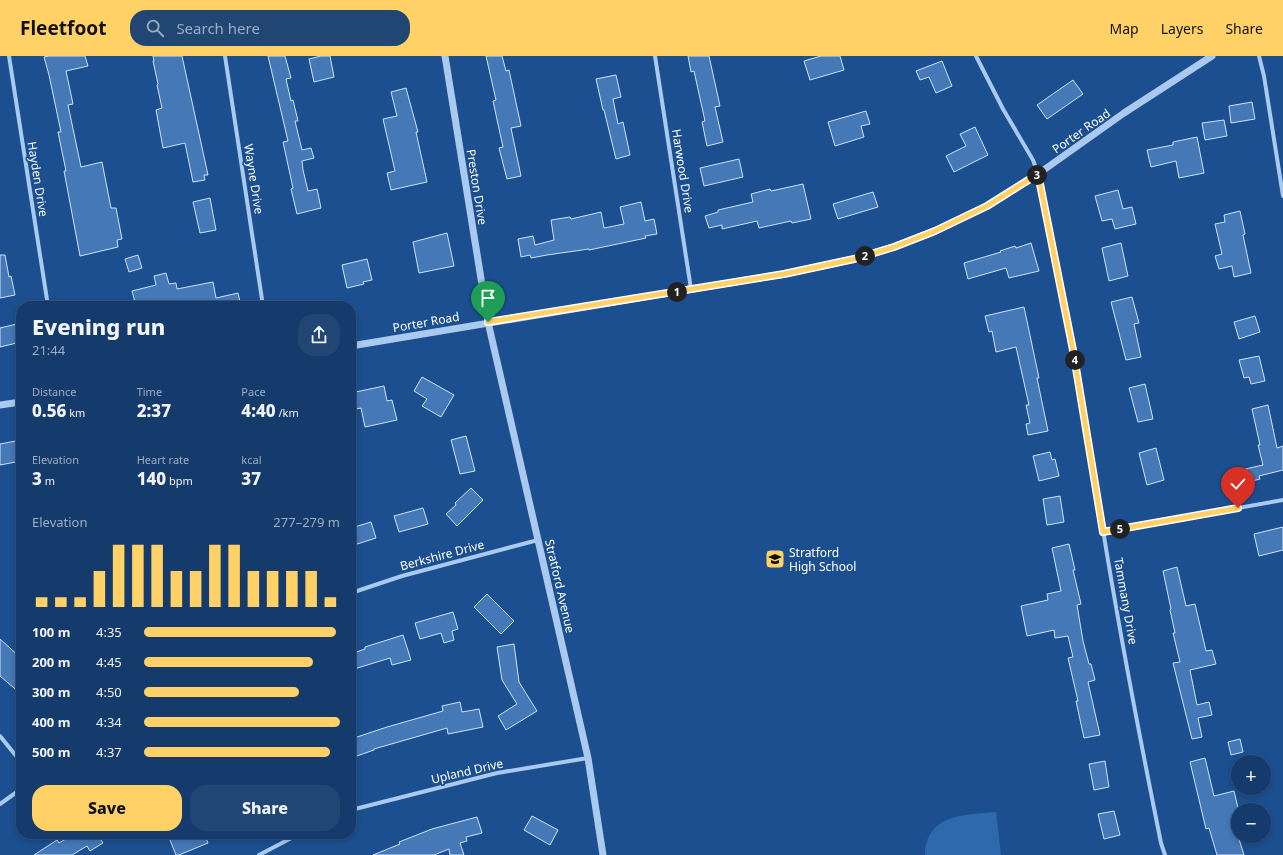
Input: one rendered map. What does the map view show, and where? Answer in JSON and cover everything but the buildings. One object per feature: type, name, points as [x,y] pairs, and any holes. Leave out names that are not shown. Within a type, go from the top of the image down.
[{"type":"street","name":"Hayden Drive","points":[[9,56],[47,301]]},
{"type":"street","name":"Wayne Drive","points":[[225,56],[263,301]]},
{"type":"street","name":"Preston Drive","points":[[445,56],[488,322]]},
{"type":"street","name":"Harwood Drive","points":[[655,56],[691,290]]},
{"type":"street","name":"Tammany Drive","points":[[976,56],[1003,109],[1033,160],[1038,174],[1073,350],[1103,532],[1144,757],[1161,843],[1165,855]]},
{"type":"street","name":"Porter Road","points":[[356,345],[784,274],[854,259],[894,247],[935,231],[987,206],[1038,174],[1124,114],[1212,56]]},
{"type":"street","points":[[1259,56],[1264,76],[1283,196]]},
{"type":"street","name":"Stratford Avenue","points":[[488,322],[588,758],[603,855]]},
{"type":"street","points":[[0,406],[16,403]]},
{"type":"street","points":[[1103,532],[1283,500]]},
{"type":"street","name":"Berkshire Drive","points":[[356,591],[402,576],[539,540]]},
{"type":"street","points":[[0,736],[16,756]]},
{"type":"street","name":"Upland Drive","points":[[356,809],[497,773],[588,758]]},
{"type":"street","points":[[0,804],[16,793]]},
{"type":"street","points":[[259,855],[289,839]]},
{"type":"shaded area","points":[[996,812],[1001,855],[925,855],[927,842],[932,831],[939,824],[960,816]]},
{"type":"place","name":"Stratford High School","points":[[775,559]]},
{"type":"route","points":[[488,322],[784,274],[854,259],[894,247],[935,231],[987,206],[1038,174],[1073,350],[1103,532],[1238,508]]}]
